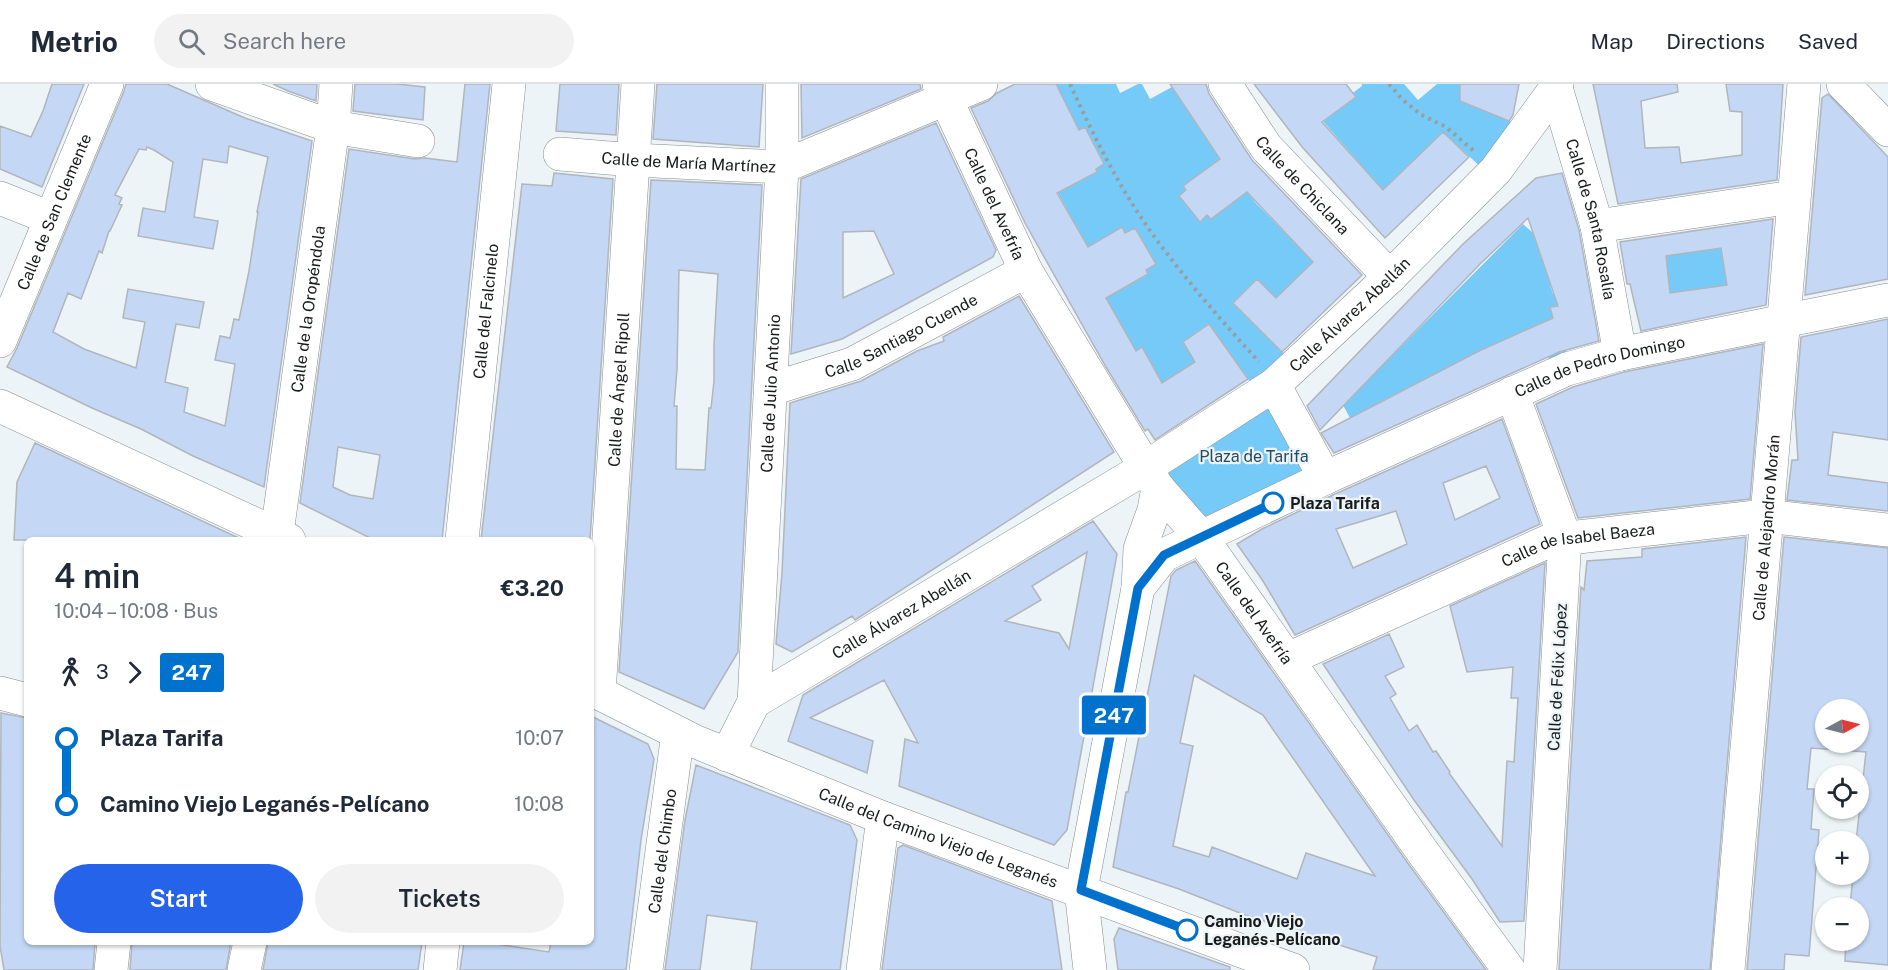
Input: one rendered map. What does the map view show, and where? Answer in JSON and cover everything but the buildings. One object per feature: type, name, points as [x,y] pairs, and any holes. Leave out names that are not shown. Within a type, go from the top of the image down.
[{"type":"street","name":"Calle de San Clemente","points":[[0,341],[107,84]]},
{"type":"street","points":[[212,84],[333,127],[418,141]]},
{"type":"street","name":"Calle de la Oropéndola","points":[[283,537],[333,127],[336,84]]},
{"type":"street","name":"Calle del Falcinelo","points":[[462,537],[509,84]]},
{"type":"street","name":"Calle de Ángel Ripoll","points":[[595,691],[638,84]]},
{"type":"street","name":"Calle de Julio Antonio","points":[[754,702],[782,167],[782,84]]},
{"type":"street","name":"Calle de María Martínez","points":[[560,154],[782,167],[943,92],[981,84]]},
{"type":"street","name":"Calle de Chiclana","points":[[1225,84],[1266,147],[1390,277]]},
{"type":"street","name":"Calle de Alejandro Morán","points":[[1728,970],[1804,84]]},
{"type":"street","points":[[1843,84],[1888,130]]},
{"type":"street","name":"Calle Álvarez Abellán","points":[[754,702],[1098,495],[1152,478],[1274,385],[1390,277],[1496,170],[1556,86]]},
{"type":"street","name":"Calle de Santa Rosalía","points":[[1556,86],[1597,226],[1620,354]]},
{"type":"street","name":"Calle del Avefría","points":[[943,92],[1026,271],[1152,478],[1201,537],[1422,851],[1509,970]]},
{"type":"street","points":[[1597,226],[1793,197]]},
{"type":"street","points":[[0,198],[50,218]]},
{"type":"street","name":"Calle Santiago Cuende","points":[[771,389],[852,364],[1026,271]]},
{"type":"street","name":"Calle de Pedro Domingo","points":[[1325,478],[1566,369],[1620,354],[1888,300]]},
{"type":"street","points":[[1138,588],[1164,555],[1325,478],[1274,385]]},
{"type":"street","name":"Calle de Félix López","points":[[1512,393],[1565,538],[1540,970]]},
{"type":"street","points":[[0,406],[283,537]]},
{"type":"street","points":[[1090,970],[1081,890],[1138,588],[1140,549],[1154,510],[1152,478]]},
{"type":"street","points":[[1098,495],[1128,508],[1146,531]]},
{"type":"street","name":"Calle de Isabel Baeza","points":[[1288,659],[1551,540],[1766,516],[1888,530]]},
{"type":"street","name":"Calle del Camino Viejo de Leganés","points":[[595,691],[727,755],[883,818],[1293,970]]},
{"type":"street","points":[[0,693],[24,699]]},
{"type":"street","points":[[727,755],[754,702]]},
{"type":"street","name":"Calle del Chimbo","points":[[646,970],[678,733]]},
{"type":"street","points":[[863,970],[883,818]]},
{"type":"street","points":[[111,970],[114,945]]},
{"type":"street","points":[[244,970],[249,945]]},
{"type":"street","points":[[440,970],[443,945]]},
{"type":"path","points":[[1070,84],[1120,182],[1150,230],[1222,321],[1266,370],[1274,385]]},
{"type":"path","points":[[1389,84],[1420,114],[1446,127],[1496,170]]},
{"type":"green space","points":[[1056,84],[1116,84],[1120,93],[1142,84],[1150,99],[1172,87],[1222,161],[1179,196],[1200,221],[1207,215],[1211,219],[1231,204],[1243,187],[1313,262],[1276,298],[1257,279],[1234,303],[1284,353],[1251,383],[1208,324],[1184,342],[1195,362],[1162,383],[1142,347],[1136,351],[1103,293],[1127,286],[1148,274],[1146,270],[1156,264],[1135,228],[1125,233],[1122,227],[1090,251],[1055,188],[1079,182],[1097,172],[1096,169],[1104,164],[1085,128],[1077,131]]},
{"type":"green space","points":[[1362,84],[1404,84],[1418,100],[1437,84],[1460,84],[1460,101],[1512,122],[1485,171],[1443,132],[1383,190],[1320,118]]},
{"type":"green space","points":[[1523,224],[1532,232],[1540,231],[1539,252],[1547,274],[1560,272],[1550,285],[1553,294],[1564,293],[1565,305],[1550,308],[1567,354],[1549,359],[1535,327],[1479,351],[1350,418],[1343,405]]},
{"type":"green space","points":[[1728,246],[1726,277],[1728,296],[1699,302],[1697,289],[1670,293],[1664,256]]},
{"type":"green space","name":"Plaza de Tarifa","points":[[1268,395],[1318,473],[1202,530],[1166,485],[1168,462]]},
{"type":"bus line","name":"247","points":[[1187,930],[1081,890],[1138,588],[1164,555],[1273,503]]},
{"type":"place","name":"Plaza Tarifa","points":[[1273,503]]},
{"type":"place","name":"Camino Viejo Leganés-Pelícano","points":[[1187,930]]}]
